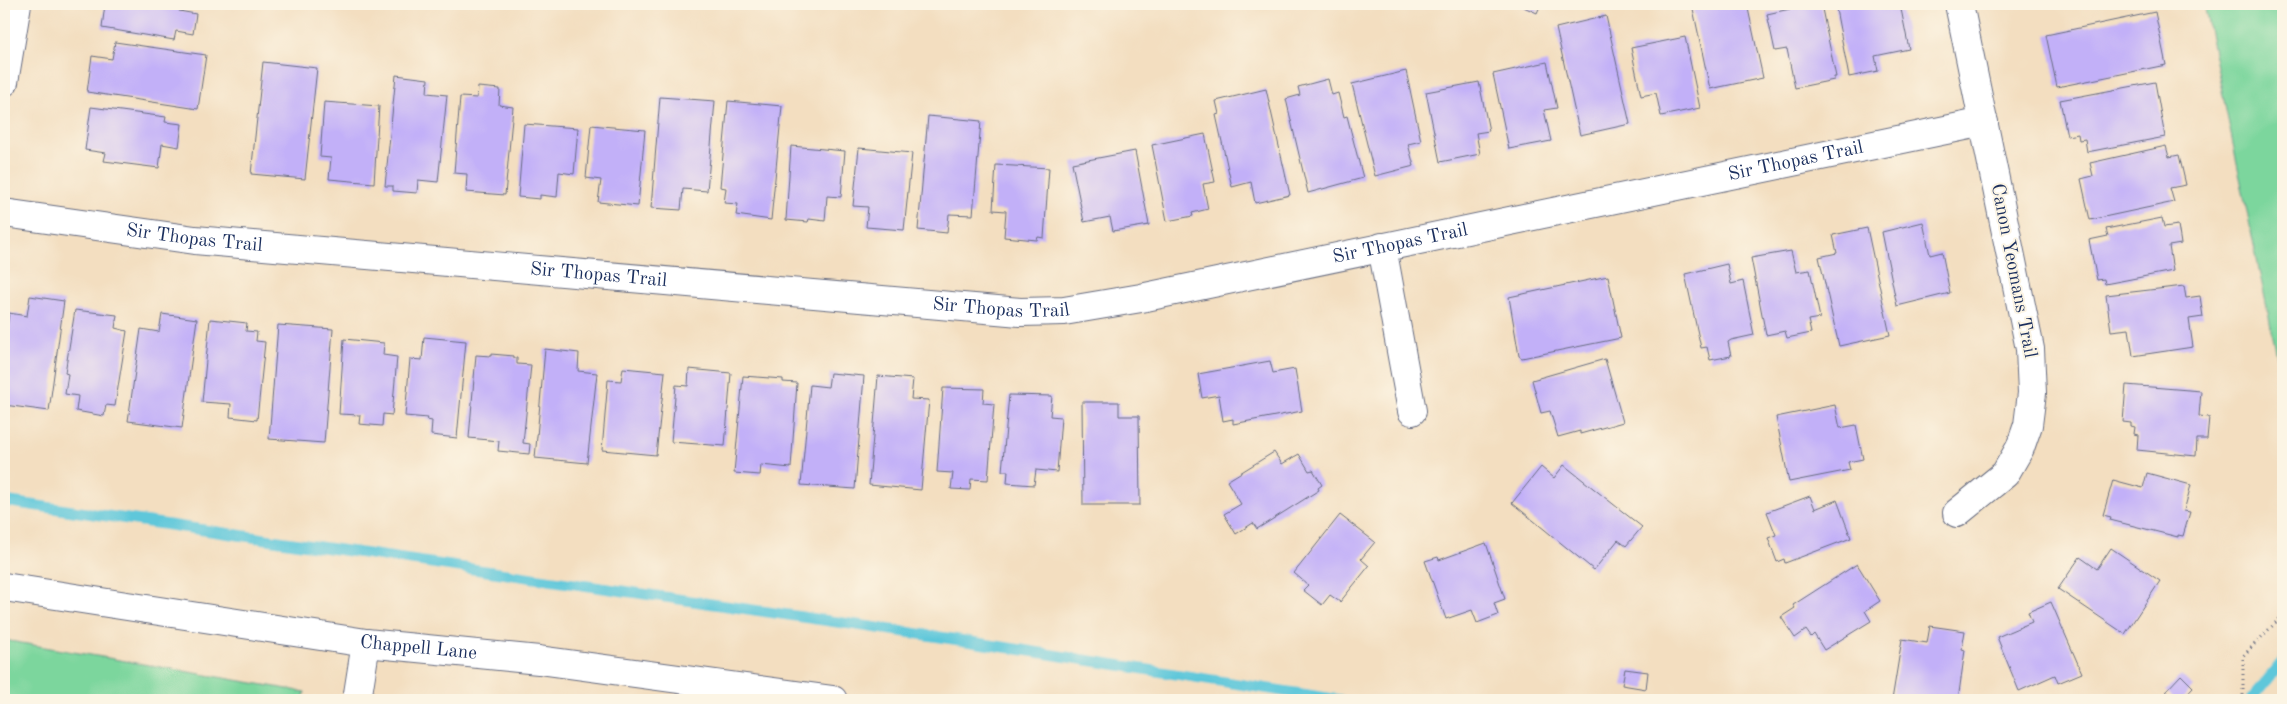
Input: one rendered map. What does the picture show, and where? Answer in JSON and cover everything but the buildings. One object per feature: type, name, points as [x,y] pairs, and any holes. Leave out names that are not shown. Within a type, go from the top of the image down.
[{"type":"street","points":[[4,82],[17,4]]},
{"type":"street","name":"Canon Yeomans Trail","points":[[1957,513],[2005,474],[2020,448],[2026,432],[2032,393],[2030,349],[1959,4]]},
{"type":"street","name":"Sir Thopas Trail","points":[[4,213],[195,240],[1020,312],[1064,311],[1098,306],[1984,122]]},
{"type":"street","points":[[1382,247],[1412,412]]},
{"type":"street","name":"Chappell Lane","points":[[4,587],[366,643],[539,660],[833,700]]},
{"type":"street","points":[[357,700],[366,643]]},
{"type":"path","points":[[2243,700],[2243,656],[2283,614]]},
{"type":"green space","points":[[2204,4],[2283,4],[2283,385]]},
{"type":"green space","points":[[4,640],[305,692],[303,700],[4,700]]},
{"type":"waterway","points":[[4,501],[940,637],[1340,700]]},
{"type":"waterway","points":[[2251,700],[2283,661]]}]
